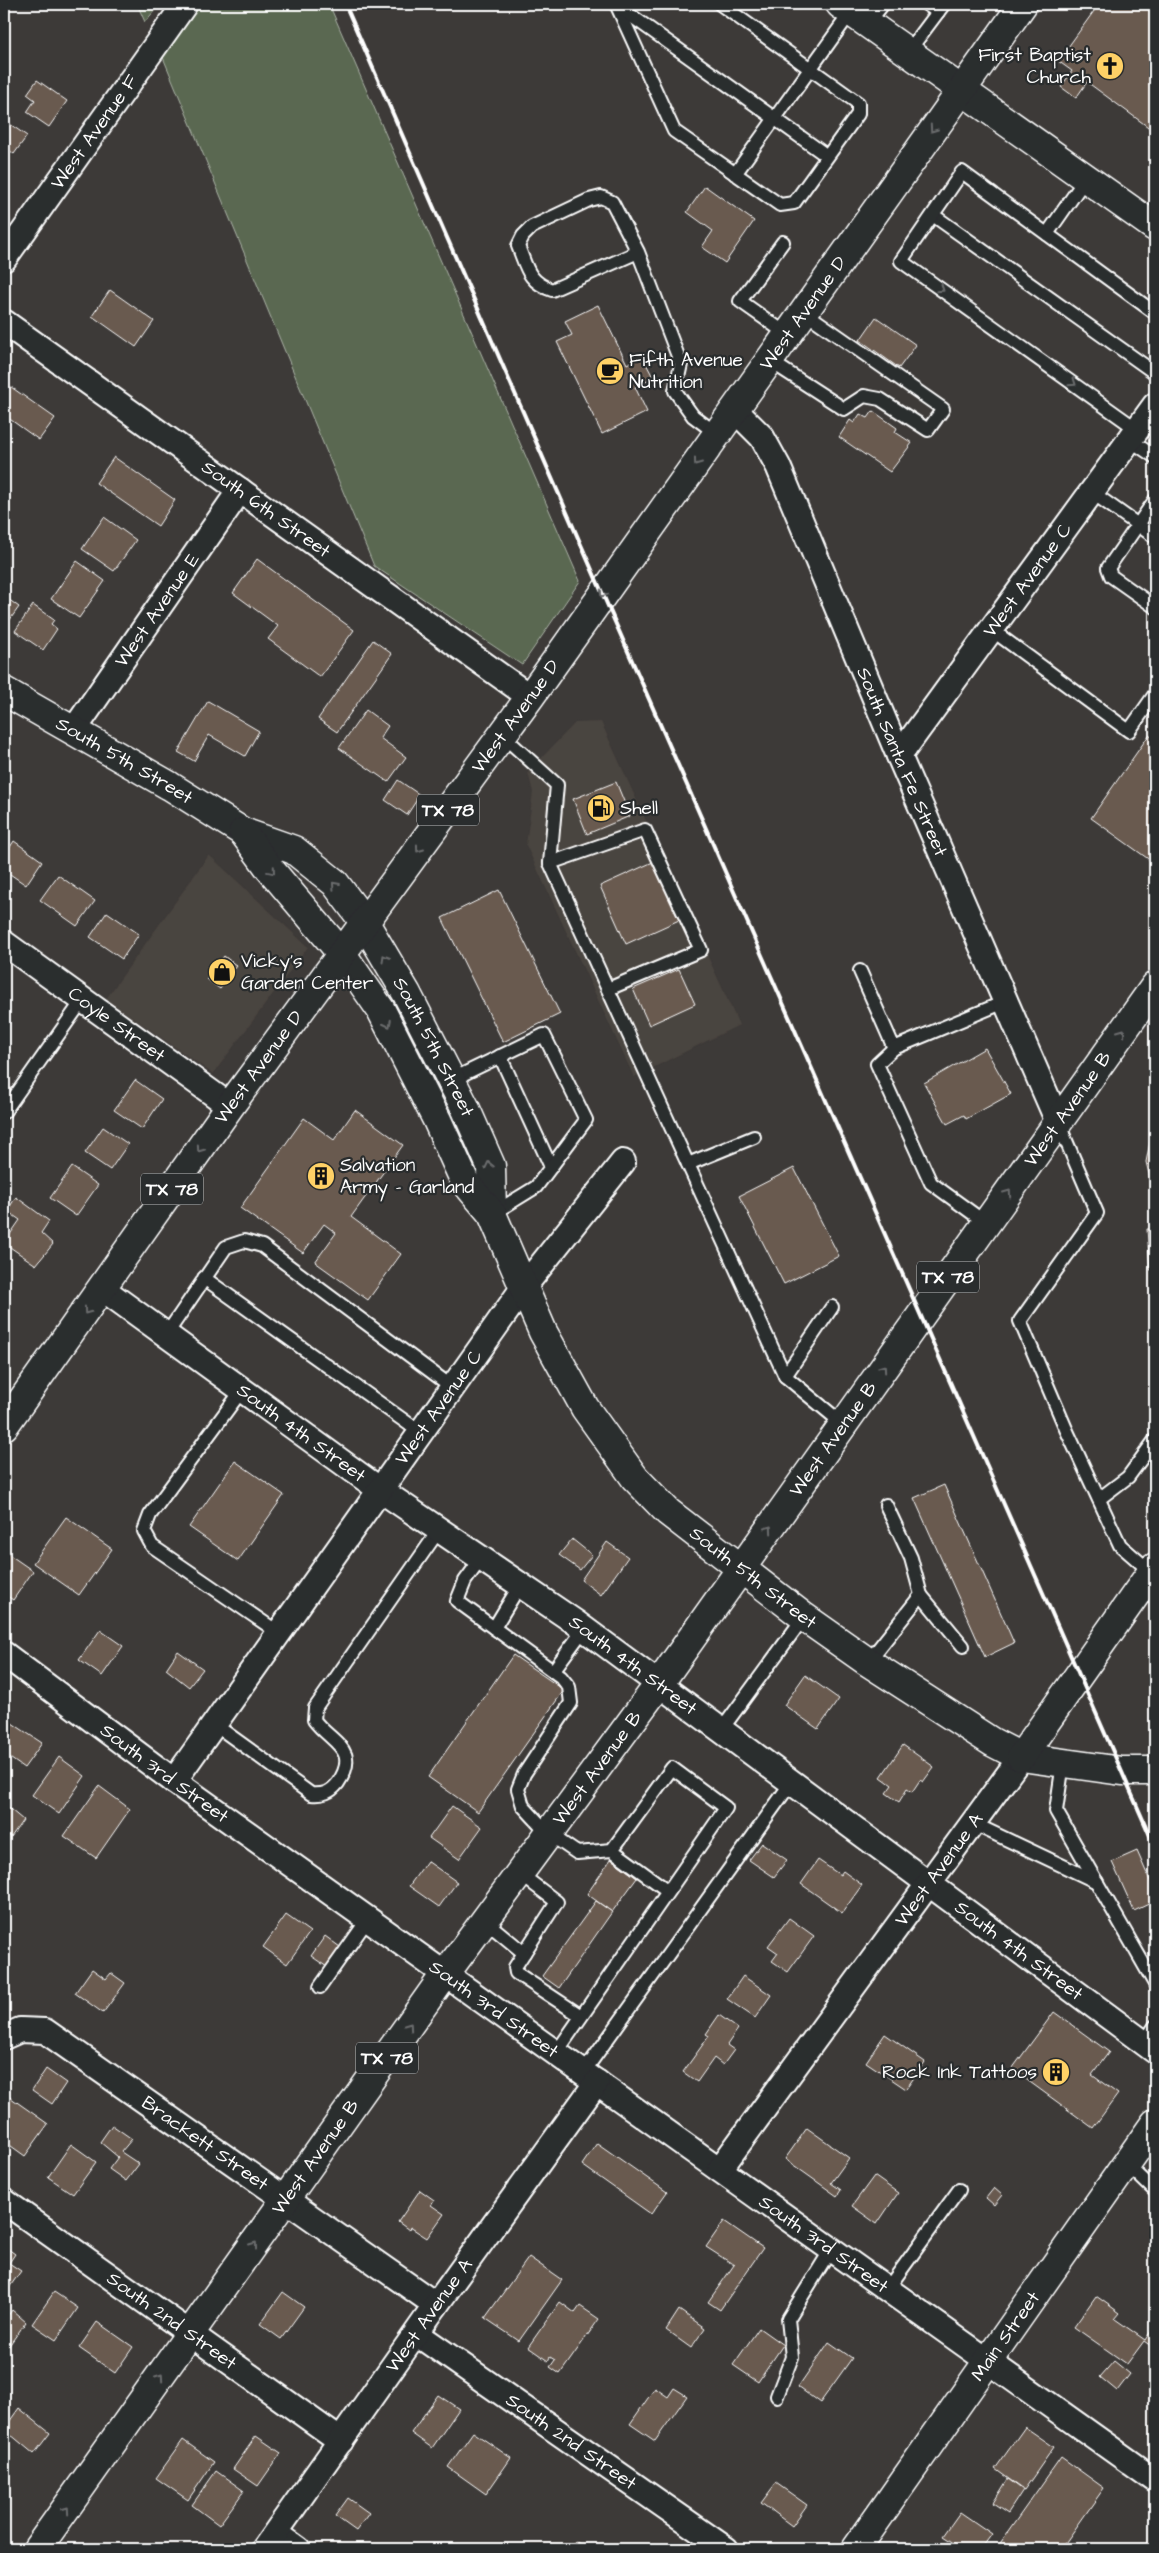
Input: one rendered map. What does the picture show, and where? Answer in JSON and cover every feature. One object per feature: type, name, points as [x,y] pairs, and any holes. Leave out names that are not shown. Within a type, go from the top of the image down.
[{"type":"main road","name":"West Avenue D","points":[[4,1426],[103,1289],[230,1106],[530,697],[1023,4]]},
{"type":"main road","points":[[860,11],[908,52],[1155,227]]},
{"type":"main road","name":"South 5th Street","points":[[4,691],[170,786],[242,832],[294,850],[335,882],[365,923],[407,994],[451,1080],[491,1166],[492,1214]]},
{"type":"main road","name":"South 5th Street","points":[[242,832],[342,954],[380,1010],[437,1120],[464,1182],[492,1214],[543,1332],[585,1408],[635,1478],[668,1512],[804,1617],[868,1662],[992,1742],[1021,1756],[1122,1771],[1155,1771]]},
{"type":"main road","name":"West Avenue B","points":[[37,2549],[446,1973],[658,1684],[1155,986]]},
{"type":"main road","name":"West Avenue A","points":[[1021,1756],[1153,1569]]},
{"type":"main road","name":"Main Street","points":[[860,2548],[988,2360],[1155,2123]]},
{"type":"street","name":"West Avenue F","points":[[4,259],[186,4]]},
{"type":"street","name":"South 6th Street","points":[[4,322],[530,697]]},
{"type":"street","name":"West Avenue C","points":[[900,756],[1093,493],[1155,405]]},
{"type":"street","name":"South Santa Fe Street","points":[[735,410],[762,437],[778,466],[900,756],[1058,1122]]},
{"type":"street","name":"West Avenue E","points":[[74,730],[240,490]]},
{"type":"street","name":"Coyle Street","points":[[4,943],[82,1002],[230,1106]]},
{"type":"street","name":"West Avenue C","points":[[174,1780],[523,1288],[623,1162]]},
{"type":"street","name":"South 4th Street","points":[[103,1289],[379,1489],[584,1629],[722,1729],[791,1783],[1152,2040]]},
{"type":"street","name":"South 3rd Street","points":[[4,1654],[174,1780],[1155,2480]]},
{"type":"street","name":"West Avenue A","points":[[720,2169],[1021,1756]]},
{"type":"street","name":"Brackett Street","points":[[4,2038],[20,2030],[45,2031],[285,2202],[436,2305]]},
{"type":"street","name":"West Avenue A","points":[[270,2541],[417,2334],[590,2077]]},
{"type":"street","name":"South 2nd Street","points":[[4,2201],[189,2335],[341,2441]]},
{"type":"street","name":"South 2nd Street","points":[[417,2334],[726,2549]]},
{"type":"street","points":[[270,2541],[298,2549]]},
{"type":"lane","points":[[617,5],[674,131],[780,205],[794,203],[858,114],[858,103],[720,4]]},
{"type":"lane","points":[[908,52],[941,8],[926,4]]},
{"type":"lane","points":[[617,5],[827,156]]},
{"type":"lane","points":[[735,174],[810,69],[860,11]]},
{"type":"lane","points":[[1155,313],[962,172],[901,261],[1134,435],[1155,458]]},
{"type":"lane","points":[[1047,234],[1086,178]]},
{"type":"lane","points":[[638,252],[552,290],[541,286],[531,278],[518,246],[523,236],[532,227],[589,200],[601,198],[612,202],[638,252],[681,364],[675,391],[693,416],[717,434]]},
{"type":"lane","points":[[933,215],[1155,373]]},
{"type":"lane","points":[[783,242],[740,301],[788,335]]},
{"type":"lane","points":[[770,361],[844,409],[864,396],[880,399],[928,430],[943,408],[804,312]]},
{"type":"lane","points":[[1093,493],[1155,537]]},
{"type":"lane","points":[[1155,500],[1108,568],[1111,576],[1155,607]]},
{"type":"lane","points":[[992,630],[1129,731],[1155,694]]},
{"type":"lane","points":[[502,735],[557,785],[550,863],[785,1376],[843,1424]]},
{"type":"lane","points":[[550,863],[645,830],[697,941],[700,950],[608,989]]},
{"type":"lane","points":[[860,971],[894,1048]]},
{"type":"lane","points":[[986,1224],[931,1183],[877,1064],[894,1048],[1007,1001]]},
{"type":"lane","points":[[4,1112],[82,1002]]},
{"type":"lane","points":[[451,1080],[544,1035],[586,1120],[536,1187],[492,1214]]},
{"type":"lane","points":[[500,1056],[551,1167]]},
{"type":"lane","points":[[1058,1122],[1097,1213],[1020,1321],[1120,1544],[1153,1569]]},
{"type":"lane","points":[[688,1164],[754,1137]]},
{"type":"lane","points":[[166,1335],[226,1247],[244,1241],[262,1246],[452,1387]]},
{"type":"lane","points":[[204,1278],[420,1432]]},
{"type":"lane","points":[[785,1376],[832,1307]]},
{"type":"lane","points":[[242,1390],[150,1515],[144,1531],[152,1546],[279,1633]]},
{"type":"lane","points":[[1099,1499],[1128,1478],[1155,1440]]},
{"type":"lane","points":[[886,1505],[911,1558],[921,1595],[963,1646]]},
{"type":"lane","points":[[214,1724],[311,1794],[324,1795],[334,1787],[345,1772],[347,1759],[342,1746],[322,1731],[314,1720],[315,1708],[439,1530]]},
{"type":"lane","points":[[481,1559],[465,1581],[457,1601],[553,1671],[569,1687],[571,1704],[524,1774],[518,1789],[523,1806],[548,1833],[577,1853],[612,1850],[668,1891]]},
{"type":"lane","points":[[494,1628],[520,1585]]},
{"type":"lane","points":[[868,1662],[921,1595]]},
{"type":"lane","points":[[722,1729],[804,1617]]},
{"type":"lane","points":[[553,1671],[584,1629]]},
{"type":"lane","points":[[1063,1762],[1056,1811],[1155,1984]]},
{"type":"lane","points":[[556,2053],[726,1808],[672,1768],[612,1850]]},
{"type":"lane","points":[[590,2077],[791,1783]]},
{"type":"lane","points":[[972,1823],[1097,1882]]},
{"type":"lane","points":[[519,1873],[557,1902],[515,1967],[516,1973],[581,2016]]},
{"type":"lane","points":[[320,1987],[368,1919]]},
{"type":"lane","points":[[484,1920],[524,1952]]},
{"type":"lane","points":[[1127,2164],[1155,2191]]},
{"type":"lane","points":[[888,2288],[960,2190]]},
{"type":"lane","points":[[777,2396],[792,2357],[788,2319],[832,2248]]},
{"type":"shaded area","points":[[601,722],[739,1025],[634,1077],[526,845],[533,792],[528,772],[575,723]]},
{"type":"shaded area","points":[[209,855],[308,947],[213,1074],[106,999]]},
{"type":"green space","points":[[137,4],[160,4],[145,22]]},
{"type":"green space","points":[[199,4],[329,4],[580,581],[522,665],[374,566],[162,55]]},
{"type":"building","name":"First Baptist Church","points":[[1099,4],[1155,4],[1155,132],[1087,82],[1076,98],[1061,87],[1072,71],[1058,61]]},
{"type":"building","points":[[37,80],[67,101],[49,127],[27,112],[35,100],[27,94]]},
{"type":"building","points":[[4,120],[27,136],[14,154],[9,150],[4,158]]},
{"type":"building","points":[[705,186],[754,221],[725,263],[702,247],[713,231],[687,212]]},
{"type":"building","points":[[110,290],[154,321],[136,347],[92,316]]},
{"type":"building","name":"Fifth Avenue Nutrition","points":[[598,305],[627,364],[642,356],[653,377],[635,387],[647,412],[602,434],[557,342],[572,335],[565,321]]},
{"type":"building","points":[[876,317],[916,345],[899,368],[860,340]]},
{"type":"building","points":[[4,382],[55,418],[39,440],[4,415]]},
{"type":"building","points":[[873,411],[897,428],[895,432],[912,443],[890,472],[839,437],[850,420],[854,423],[860,414],[868,418]]},
{"type":"building","points":[[114,457],[175,500],[158,526],[96,483]]},
{"type":"building","points":[[104,517],[136,540],[114,571],[82,549]]},
{"type":"building","points":[[257,559],[354,630],[320,677],[268,639],[278,626],[233,593]]},
{"type":"building","points":[[77,561],[105,581],[79,618],[51,599]]},
{"type":"building","points":[[4,596],[19,607],[4,628]]},
{"type":"building","points":[[33,605],[54,620],[51,624],[57,629],[43,650],[15,631]]},
{"type":"building","points":[[373,640],[392,654],[337,732],[318,719]]},
{"type":"building","points":[[208,701],[259,731],[245,756],[209,735],[194,761],[178,752]]},
{"type":"building","points":[[366,710],[388,726],[380,738],[406,757],[388,782],[339,748]]},
{"type":"building","points":[[1149,735],[1155,740],[1154,863],[1091,818]]},
{"type":"building","points":[[398,780],[420,795],[407,815],[385,800]]},
{"type":"building","name":"Shell","points":[[616,782],[630,816],[587,834],[573,799]]},
{"type":"building","points":[[14,841],[42,861],[26,885],[4,870],[4,856]]},
{"type":"building","points":[[653,862],[679,920],[626,944],[600,886]]},
{"type":"building","points":[[58,875],[95,901],[77,926],[40,900]]},
{"type":"building","points":[[499,890],[560,1014],[503,1042],[442,918]]},
{"type":"building","points":[[107,912],[139,934],[122,959],[90,937]]},
{"type":"building","name":"Vicky's Garden Center","points":[[224,956],[237,966],[220,989],[207,979]]},
{"type":"building","points":[[679,969],[695,1004],[649,1025],[633,989]]},
{"type":"building","points":[[985,1048],[1011,1094],[966,1119],[964,1115],[947,1124],[924,1083]]},
{"type":"building","points":[[135,1080],[162,1099],[142,1129],[114,1110]]},
{"type":"building","name":"Salvation Army - Garland","points":[[355,1110],[403,1145],[351,1217],[401,1254],[368,1300],[315,1262],[336,1233],[324,1224],[303,1253],[240,1208],[304,1118],[334,1140]]},
{"type":"building","points":[[103,1127],[128,1144],[110,1170],[85,1153]]},
{"type":"building","points":[[1155,1133],[1155,1182],[1151,1182],[1146,1162],[1150,1142]]},
{"type":"building","points":[[72,1167],[98,1185],[76,1216],[50,1198]]},
{"type":"building","points":[[794,1168],[839,1256],[784,1284],[739,1196]]},
{"type":"building","points":[[16,1197],[49,1221],[41,1233],[53,1244],[36,1265],[4,1243],[20,1220],[7,1211]]},
{"type":"building","points":[[1147,1229],[1155,1229],[1155,1269],[1150,1270]]},
{"type":"building","points":[[235,1461],[284,1495],[238,1561],[189,1527]]},
{"type":"building","points":[[944,1485],[1014,1643],[985,1657],[914,1498]]},
{"type":"building","points":[[66,1517],[112,1549],[79,1595],[33,1563]]},
{"type":"building","points":[[572,1539],[592,1555],[580,1570],[559,1555]]},
{"type":"building","points":[[607,1542],[628,1557],[601,1595],[581,1580]]},
{"type":"building","points":[[4,1551],[33,1571],[13,1600],[4,1594]]},
{"type":"building","points":[[100,1630],[123,1646],[102,1676],[79,1660]]},
{"type":"building","points":[[178,1651],[203,1669],[189,1687],[166,1669]]},
{"type":"building","points":[[513,1655],[564,1690],[478,1812],[428,1777]]},
{"type":"building","points":[[805,1675],[839,1699],[818,1729],[784,1705]]},
{"type":"building","points":[[12,1723],[42,1743],[24,1768],[4,1754],[4,1735]]},
{"type":"building","points":[[903,1745],[934,1767],[923,1782],[920,1780],[912,1792],[907,1789],[899,1802],[886,1793],[892,1785],[881,1777]]},
{"type":"building","points":[[59,1757],[85,1776],[59,1814],[32,1795]]},
{"type":"building","points":[[99,1786],[130,1809],[96,1858],[64,1836]]},
{"type":"building","points":[[5,1805],[23,1820],[11,1837],[4,1832]]},
{"type":"building","points":[[452,1806],[482,1827],[459,1859],[429,1838]]},
{"type":"building","points":[[762,1843],[787,1860],[774,1877],[749,1860]]},
{"type":"building","points":[[1137,1851],[1155,1892],[1155,1901],[1134,1911],[1112,1862]]},
{"type":"building","points":[[611,1859],[637,1878],[612,1912],[587,1894]]},
{"type":"building","points":[[818,1860],[840,1875],[843,1871],[862,1885],[842,1913],[801,1884]]},
{"type":"building","points":[[427,1861],[457,1882],[439,1907],[409,1886]]},
{"type":"building","points":[[596,1901],[612,1912],[559,1988],[542,1976]]},
{"type":"building","points":[[286,1915],[310,1932],[287,1964],[263,1947]]},
{"type":"building","points":[[789,1918],[814,1936],[788,1972],[772,1961],[778,1953],[768,1946]]},
{"type":"building","points":[[325,1936],[340,1947],[327,1967],[311,1956]]},
{"type":"building","points":[[92,1969],[106,1979],[111,1973],[125,1983],[103,2013],[75,1993]]},
{"type":"building","points":[[743,1976],[771,1995],[755,2018],[727,1999]]},
{"type":"building","name":"Rock Ink Tattoos","points":[[1054,2012],[1109,2052],[1092,2075],[1118,2094],[1093,2128],[1012,2069]]},
{"type":"building","points":[[719,2015],[738,2029],[727,2045],[734,2050],[723,2065],[714,2058],[697,2082],[683,2072],[709,2036],[706,2034]]},
{"type":"building","points":[[885,2034],[925,2062],[906,2089],[866,2062]]},
{"type":"building","points":[[46,2069],[66,2083],[52,2104],[32,2090]]},
{"type":"building","points":[[4,2093],[48,2124],[25,2156],[4,2141],[4,2118],[7,2114],[4,2112]]},
{"type":"building","points":[[112,2125],[132,2139],[121,2152],[139,2164],[126,2181],[109,2169],[118,2157],[100,2142]]},
{"type":"building","points":[[807,2128],[849,2158],[831,2183],[841,2190],[837,2196],[785,2159]]},
{"type":"building","points":[[597,2143],[667,2192],[651,2214],[582,2165]]},
{"type":"building","points":[[71,2144],[96,2162],[73,2194],[48,2177]]},
{"type":"building","points":[[874,2176],[898,2193],[877,2224],[852,2206]]},
{"type":"building","points":[[994,2188],[1002,2195],[994,2205],[986,2198]]},
{"type":"building","points":[[420,2190],[434,2200],[431,2205],[444,2214],[427,2238],[410,2227],[409,2230],[398,2222]]},
{"type":"building","points":[[724,2221],[763,2248],[720,2310],[708,2302],[734,2265],[706,2247]]},
{"type":"building","points":[[4,2246],[15,2254],[9,2263],[21,2271],[6,2292]]},
{"type":"building","points":[[529,2257],[562,2280],[519,2341],[485,2318]]},
{"type":"building","points":[[54,2292],[78,2308],[56,2340],[32,2324]]},
{"type":"building","points":[[283,2292],[304,2307],[281,2339],[260,2324]]},
{"type":"building","points":[[1096,2296],[1120,2313],[1115,2319],[1145,2340],[1155,2325],[1155,2349],[1144,2341],[1127,2364],[1074,2327]]},
{"type":"building","points":[[560,2302],[575,2313],[580,2306],[599,2319],[560,2374],[550,2367],[555,2360],[550,2357],[548,2361],[528,2347]]},
{"type":"building","points":[[12,2310],[26,2322],[5,2351],[4,2321]]},
{"type":"building","points":[[679,2310],[705,2328],[691,2348],[666,2330]]},
{"type":"building","points":[[97,2322],[133,2347],[115,2373],[79,2348]]},
{"type":"building","points":[[759,2328],[783,2345],[758,2382],[733,2365]]},
{"type":"building","points":[[829,2342],[852,2358],[820,2403],[798,2387]]},
{"type":"building","points":[[1114,2361],[1130,2374],[1117,2391],[1100,2377]]},
{"type":"building","points":[[655,2388],[668,2397],[674,2388],[687,2396],[655,2441],[630,2424]]},
{"type":"building","points":[[438,2395],[459,2409],[432,2448],[411,2433]]},
{"type":"building","points":[[19,2408],[50,2433],[34,2454],[4,2429]]},
{"type":"building","points":[[1025,2427],[1054,2447],[1024,2490],[995,2469]]},
{"type":"building","points":[[473,2432],[511,2458],[486,2494],[448,2467]]},
{"type":"building","points":[[256,2436],[281,2453],[258,2486],[233,2469]]},
{"type":"building","points":[[183,2440],[214,2462],[188,2500],[156,2478]]},
{"type":"building","points":[[1061,2457],[1104,2488],[1061,2549],[996,2549]]},
{"type":"building","points":[[216,2471],[244,2491],[219,2525],[192,2505]]},
{"type":"building","points":[[1008,2479],[1023,2490],[1008,2513],[993,2503]]},
{"type":"building","points":[[776,2483],[807,2505],[792,2526],[761,2503]]},
{"type":"building","points":[[348,2498],[369,2513],[356,2531],[335,2516]]},
{"type":"building","points":[[960,2512],[992,2534],[981,2549],[963,2549],[943,2536]]},
{"type":"building","points":[[575,2541],[587,2549],[569,2549]]},
{"type":"railway","points":[[345,4],[589,563],[1155,1847]]},
{"type":"place","name":"First Baptist Church","points":[[1110,66]]},
{"type":"place","name":"Fifth Avenue Nutrition","points":[[610,371]]},
{"type":"place","name":"Shell","points":[[601,808]]},
{"type":"place","name":"Vicky's Garden Center","points":[[222,972]]},
{"type":"place","name":"Salvation Army - Garland","points":[[321,1176]]},
{"type":"place","name":"Rock Ink Tattoos","points":[[1056,2072]]}]
